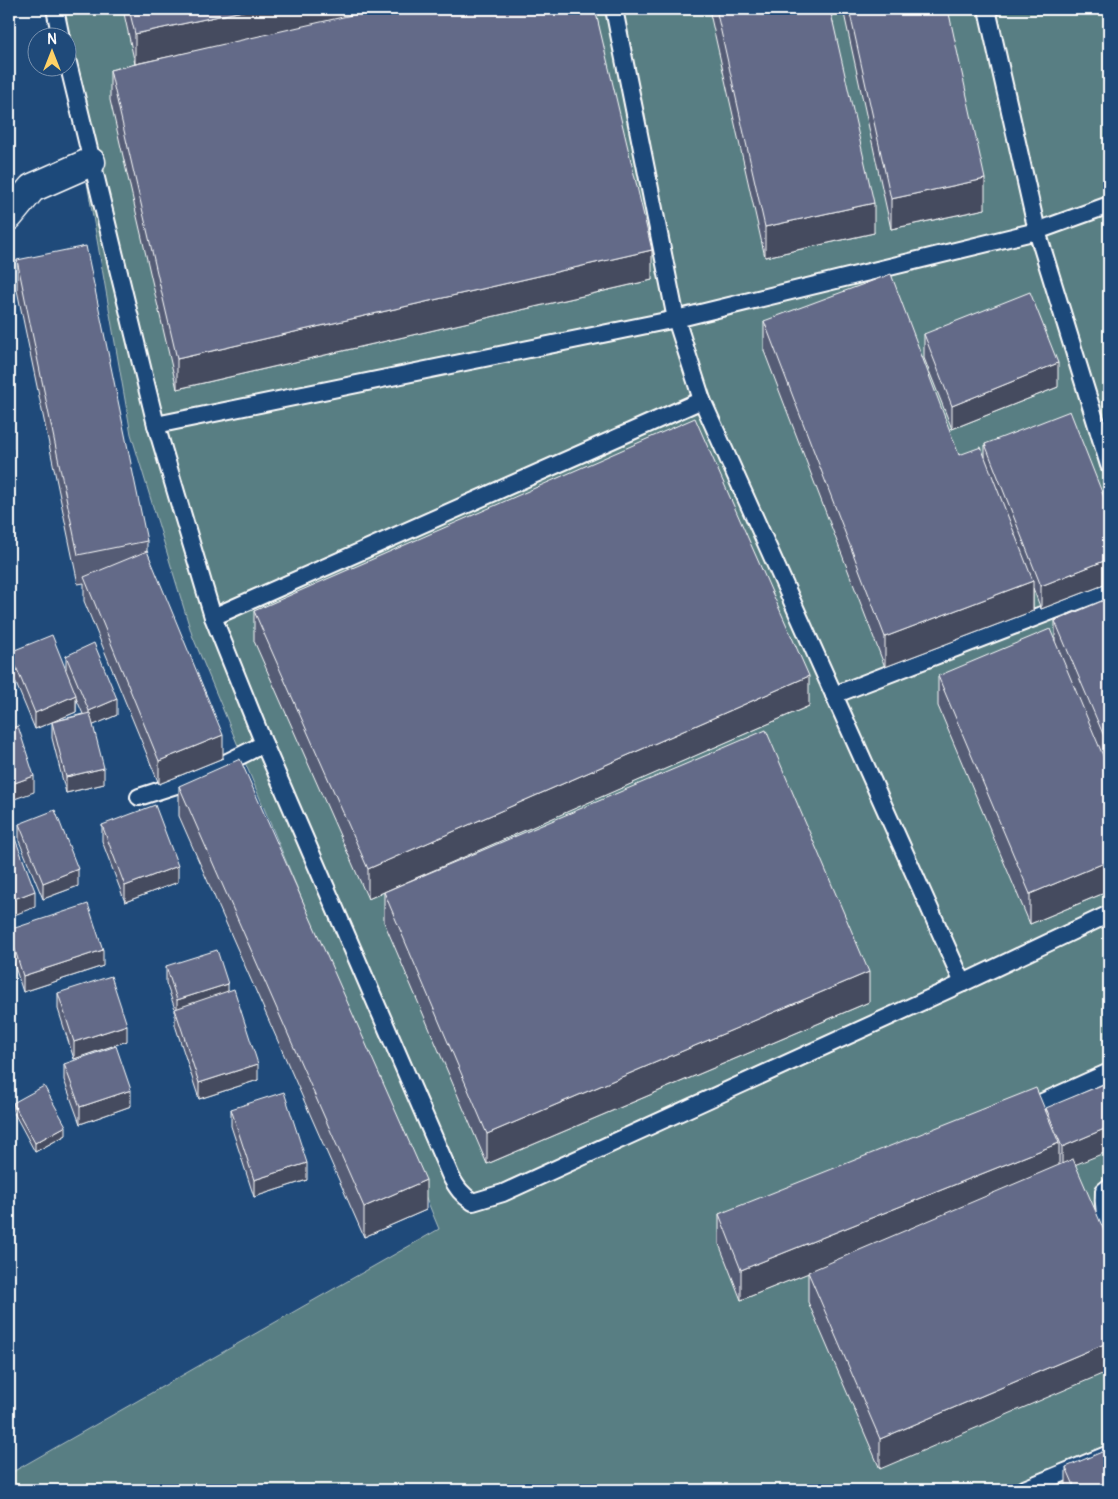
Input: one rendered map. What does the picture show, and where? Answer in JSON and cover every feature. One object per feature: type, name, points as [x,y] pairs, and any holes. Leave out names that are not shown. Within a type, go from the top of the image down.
[{"type":"street","points":[[9,216],[32,188],[91,162]]},
{"type":"lane","points":[[55,9],[60,28]]},
{"type":"lane","points":[[614,9],[676,319],[702,400],[963,982]]},
{"type":"lane","points":[[987,9],[1037,231],[1109,465]]},
{"type":"lane","points":[[71,78],[156,425],[213,618],[264,744],[451,1177],[463,1196],[473,1202],[503,1193],[1109,914]]},
{"type":"lane","points":[[156,425],[676,319],[1037,231],[1109,205]]},
{"type":"lane","points":[[213,618],[702,400]]},
{"type":"lane","points":[[834,695],[1109,589]]},
{"type":"lane","points":[[139,798],[189,781],[264,744]]},
{"type":"lane","points":[[1040,1103],[1109,1072]]},
{"type":"lane","points":[[1109,1187],[1104,1191],[1104,1202],[1105,1215],[1109,1226]]},
{"type":"lane","points":[[1022,1490],[1109,1454]]},
{"type":"green space","points":[[57,9],[1109,9],[1109,1490],[9,1490],[9,1474],[439,1229],[192,635],[131,434],[69,78],[78,78],[78,28],[64,28]]},
{"type":"building","points":[[129,9],[252,9],[135,34]]},
{"type":"building","points":[[378,9],[595,9],[652,250],[177,359],[110,70]]},
{"type":"building","points":[[716,9],[830,9],[874,203],[765,227]]},
{"type":"building","points":[[849,9],[948,9],[985,179],[891,199]]},
{"type":"building","points":[[86,246],[147,541],[78,555],[17,260]]},
{"type":"building","points":[[891,274],[959,455],[981,447],[1033,581],[885,637],[764,321]]},
{"type":"building","points":[[1030,292],[1058,363],[952,406],[924,334]]},
{"type":"building","points":[[1070,411],[1109,510],[1109,559],[1041,586],[985,444]]},
{"type":"building","points":[[9,415],[12,432],[9,433]]},
{"type":"building","points":[[695,418],[809,676],[368,869],[254,611]]},
{"type":"building","points":[[9,497],[11,512],[9,513]]},
{"type":"building","points":[[147,551],[223,735],[159,761],[84,577]]},
{"type":"building","points":[[1109,598],[1109,748],[1055,621]]},
{"type":"building","points":[[1050,629],[1109,770],[1109,861],[1030,894],[938,676]]},
{"type":"building","points":[[52,635],[76,695],[35,713],[10,652]]},
{"type":"building","points":[[94,643],[117,699],[89,711],[66,656]]},
{"type":"building","points":[[90,713],[104,768],[66,777],[52,722]]},
{"type":"building","points":[[18,726],[34,776],[9,785],[9,729]]},
{"type":"building","points":[[766,730],[869,972],[487,1134],[384,892]]},
{"type":"building","points":[[240,759],[426,1180],[364,1207],[179,786]]},
{"type":"building","points":[[155,805],[178,866],[125,886],[102,825]]},
{"type":"building","points":[[55,810],[78,869],[43,883],[19,824]]},
{"type":"building","points":[[9,823],[35,891],[9,901]]},
{"type":"building","points":[[88,904],[103,950],[23,976],[9,930]]},
{"type":"building","points":[[217,950],[228,984],[177,1000],[166,966]]},
{"type":"building","points":[[111,976],[127,1025],[74,1042],[58,993]]},
{"type":"building","points":[[234,989],[258,1064],[199,1083],[175,1009]]},
{"type":"building","points":[[116,1046],[131,1090],[80,1107],[64,1064]]},
{"type":"building","points":[[1109,1082],[1109,1127],[1062,1147],[1046,1108]]},
{"type":"building","points":[[44,1086],[66,1126],[35,1143],[13,1103]]},
{"type":"building","points":[[1036,1088],[1059,1143],[741,1270],[719,1214]]},
{"type":"building","points":[[284,1092],[307,1163],[254,1180],[231,1109]]},
{"type":"building","points":[[1073,1159],[1109,1242],[1109,1342],[880,1439],[808,1272]]},
{"type":"building","points":[[1109,1449],[1109,1490],[1076,1490],[1066,1467]]}]
